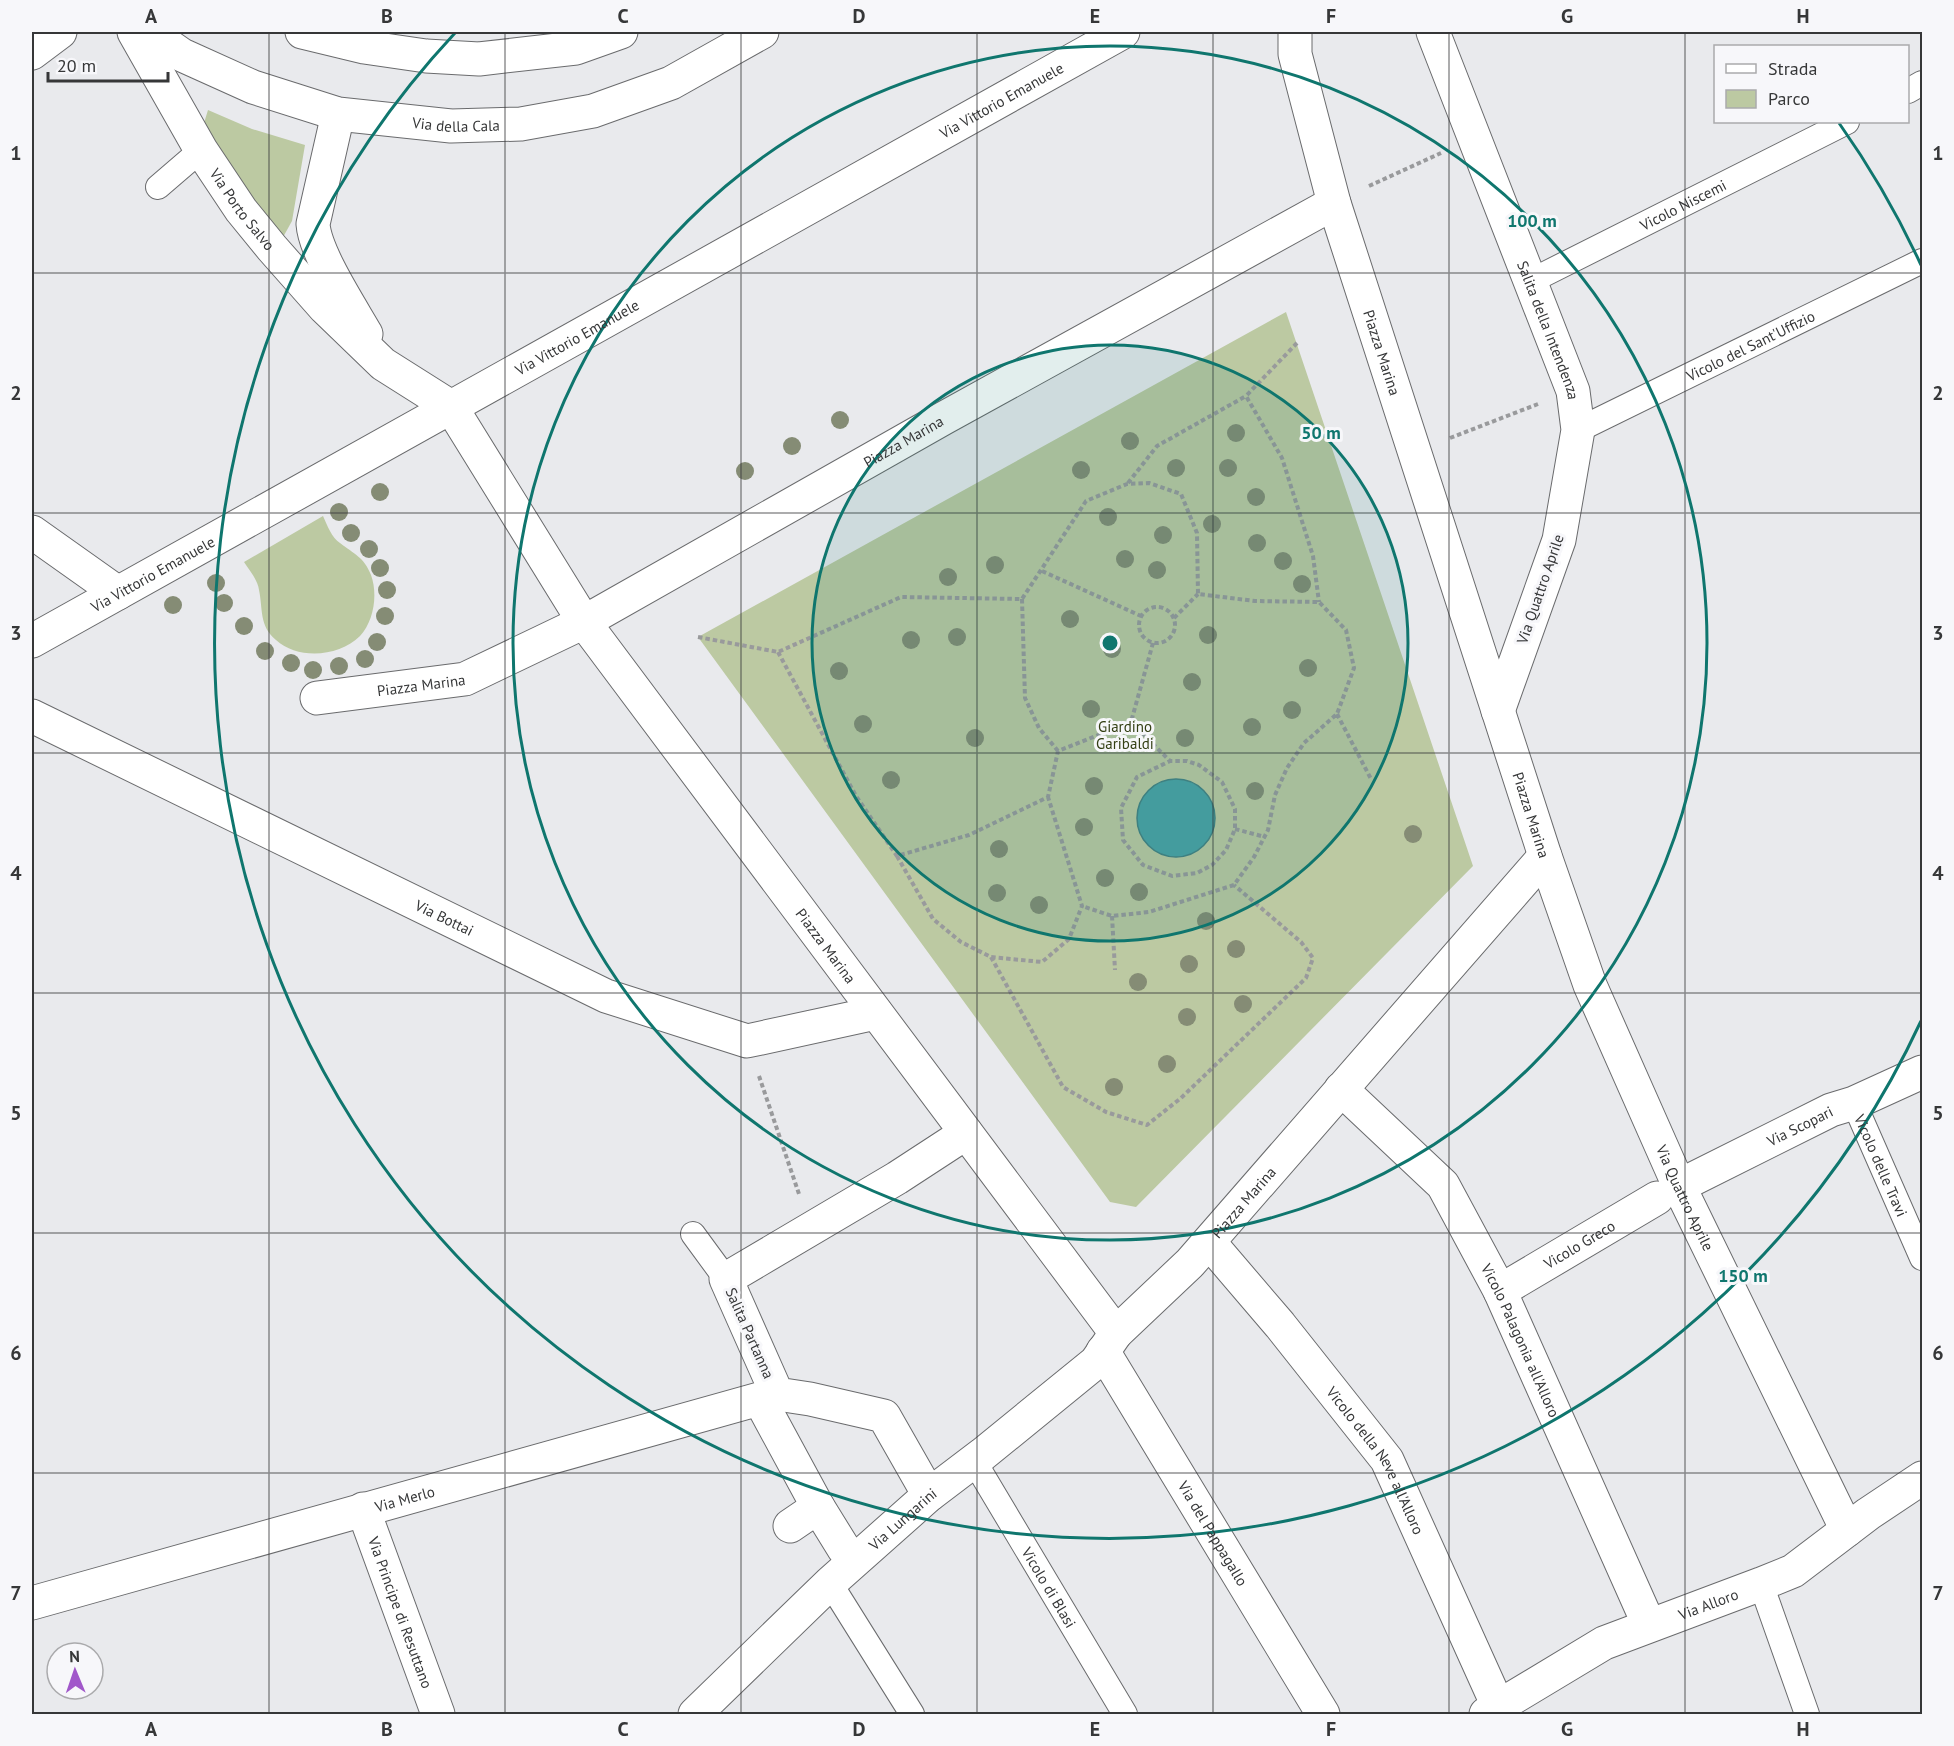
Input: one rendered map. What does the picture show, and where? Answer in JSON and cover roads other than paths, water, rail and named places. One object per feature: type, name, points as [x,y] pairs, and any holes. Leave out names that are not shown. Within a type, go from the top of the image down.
[{"type":"street","points":[[32,53],[60,32]]},
{"type":"street","name":"Via Porto Salvo","points":[[134,32],[201,150],[272,249],[325,308],[383,364],[451,407]]},
{"type":"street","name":"Via della Cala","points":[[149,32],[182,55],[253,87],[338,114],[451,126],[521,124],[593,111],[671,83],[762,32]]},
{"type":"street","points":[[302,32],[363,47],[426,56],[479,59],[576,48],[621,32]]},
{"type":"street","name":"Via Vittorio Emanuele","points":[[32,641],[1123,32]]},
{"type":"street","points":[[1295,32],[1295,54],[1334,203]]},
{"type":"street","name":"Salita della Intendenza","points":[[1433,32],[1573,391],[1578,430]]},
{"type":"street","name":"Via Porto Salvo","points":[[338,114],[313,224],[314,236],[338,285],[383,364]]},
{"type":"street","name":"Piazza Marina","points":[[317,698],[465,679],[584,622],[944,418],[1334,203],[1545,856],[1199,1253],[1110,1342],[966,1133],[584,622],[451,407]]},
{"type":"street","name":"Via Quattro Aprile","points":[[1498,711],[1559,540],[1578,430]]},
{"type":"street","points":[[32,532],[118,592]]},
{"type":"street","name":"Via Bottai","points":[[32,716],[606,996],[747,1041],[876,1013]]},
{"type":"street","name":"Via Quattro Aprile","points":[[1545,856],[1590,985],[1668,1192],[1848,1530]]},
{"type":"street","name":"Via Scopari","points":[[1668,1192],[1831,1110],[1854,1103],[1923,1072]]},
{"type":"street","name":"Vicolo Palagonia all'Alloro","points":[[1341,1089],[1443,1185],[1500,1291],[1649,1626]]},
{"type":"street","name":"Salita Partanna","points":[[929,1495],[884,1416],[810,1399],[771,1403],[726,1279],[897,1178],[966,1133]]},
{"type":"street","name":"Vicolo Greco","points":[[1500,1291],[1668,1192]]},
{"type":"street","name":"Vicolo della Neve all'Alloro","points":[[1199,1253],[1280,1325],[1387,1460],[1492,1710]]},
{"type":"street","name":"Via Lungarini","points":[[699,1713],[830,1583],[929,1495],[1096,1362],[1110,1342]]},
{"type":"street","name":"Via del Pappagallo","points":[[1110,1342],[1323,1714]]},
{"type":"street","points":[[771,1403],[818,1507],[844,1549]]},
{"type":"street","name":"Via Merlo","points":[[32,1603],[363,1509],[771,1403]]},
{"type":"street","name":"Via Alloro","points":[[1492,1710],[1604,1643],[1793,1571],[1923,1478]]},
{"type":"street","points":[[790,1526],[818,1507]]},
{"type":"street","name":"Via Principe di Resuttano","points":[[363,1509],[438,1714]]},
{"type":"lane","points":[[1909,90],[1923,83]]},
{"type":"lane","name":"Vicolo Niscemi","points":[[1531,281],[1841,125]]},
{"type":"lane","points":[[158,187],[201,150]]},
{"type":"lane","name":"Vicolo del Sant'Uffizio","points":[[1578,430],[1923,261]]},
{"type":"lane","name":"Vicolo delle Travi","points":[[1854,1103],[1923,1258]]},
{"type":"lane","points":[[693,1234],[726,1279]]},
{"type":"lane","name":"Vicolo di Blasi","points":[[974,1461],[1125,1714]]},
{"type":"lane","points":[[830,1583],[912,1714]]},
{"type":"lane","points":[[1761,1584],[1807,1714]]},
{"type":"water","points":[[1168,779],[1184,779],[1198,785],[1209,796],[1215,810],[1215,826],[1209,840],[1198,851],[1184,857],[1168,857],[1154,851],[1143,840],[1137,826],[1137,810],[1143,796],[1154,785]]},
{"type":"park label","name":"Giardino Garibaldi","points":[[1125,734]]}]
